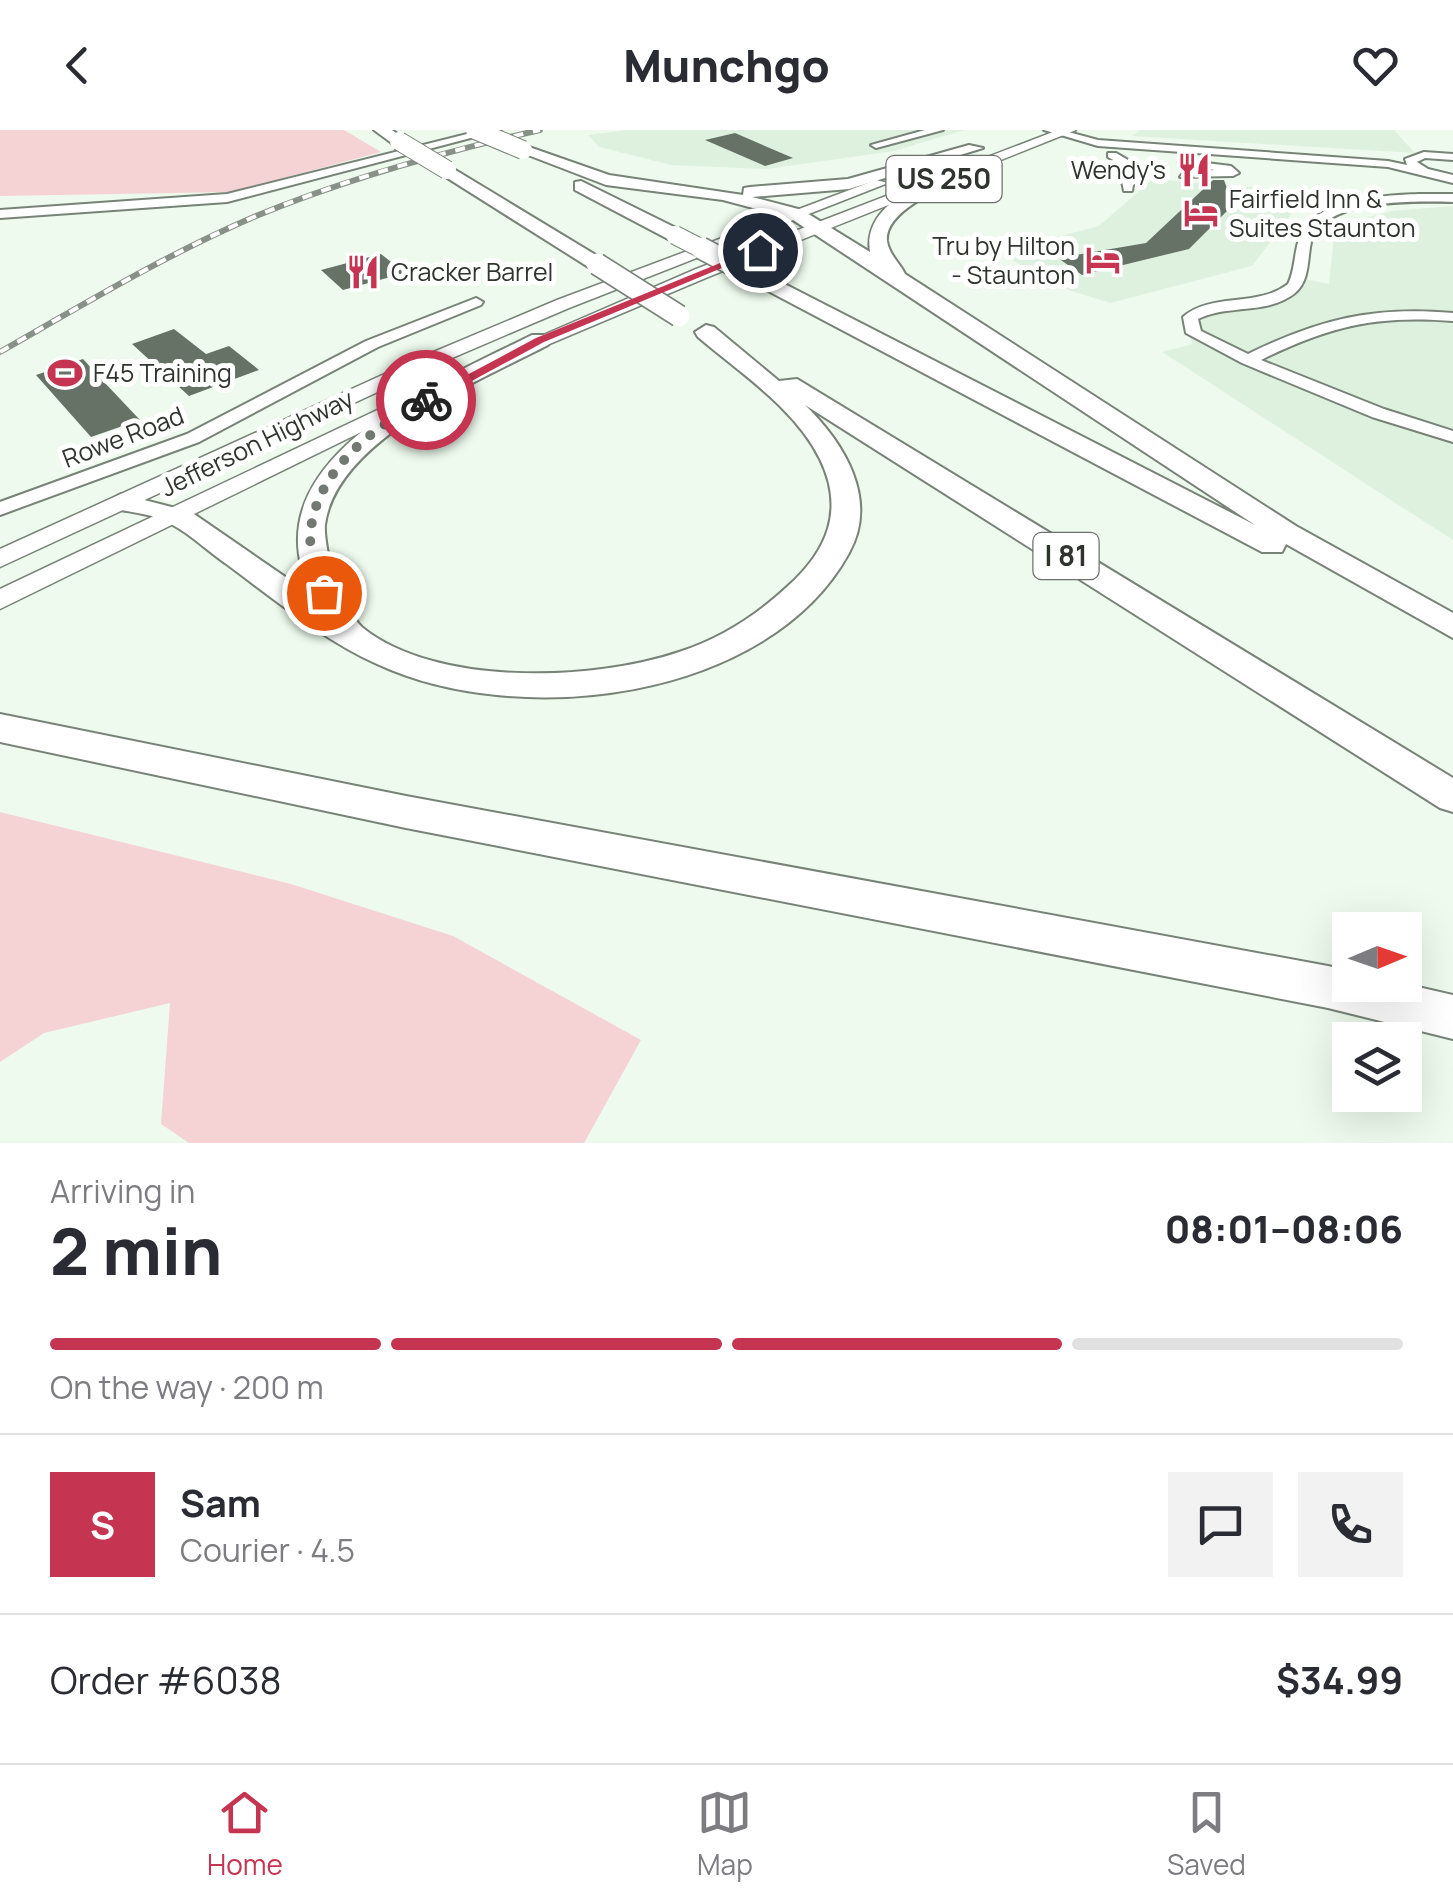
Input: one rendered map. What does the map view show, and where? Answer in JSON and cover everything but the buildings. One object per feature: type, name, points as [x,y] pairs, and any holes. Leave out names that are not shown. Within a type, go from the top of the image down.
[{"type":"highway","name":"I 81","points":[[382,130],[1453,796]]},
{"type":"highway","points":[[474,130],[1453,639]]},
{"type":"highway","points":[[519,151],[606,180],[704,192],[796,214],[1286,532],[1453,627]]},
{"type":"highway","points":[[704,192],[776,192],[849,184],[981,152]]},
{"type":"highway","points":[[906,283],[880,255],[877,237],[882,220],[981,152]]},
{"type":"highway","points":[[121,502],[172,514],[350,634],[398,660],[444,676],[556,685],[639,675],[686,663],[753,632],[780,613],[830,562],[842,540],[847,505],[844,483],[814,428],[706,332]]},
{"type":"highway","points":[[350,634],[328,606],[310,558],[314,511],[335,471],[369,436],[398,414],[540,340]]},
{"type":"highway","points":[[0,728],[386,808],[1328,987],[1453,1017]]},
{"type":"main road","name":"US 250","points":[[796,214],[981,152],[1062,131]]},
{"type":"main road","name":"US 250","points":[[818,227],[981,152]]},
{"type":"main road","name":"Jefferson Highway","points":[[0,559],[430,360],[796,214]]},
{"type":"main road","name":"Jefferson Highway","points":[[0,600],[540,340],[818,227]]},
{"type":"street","points":[[0,214],[227,198],[496,130]]},
{"type":"street","points":[[876,145],[938,130]]},
{"type":"street","points":[[1062,131],[1388,164],[1453,178]]},
{"type":"street","points":[[1062,131],[1098,143],[1172,154],[1227,168],[1232,173],[1184,175]]},
{"type":"street","points":[[1172,154],[1453,157]]},
{"type":"street","points":[[1112,155],[1146,174],[1126,184],[1128,188],[1162,173]]},
{"type":"street","points":[[1414,157],[1410,161],[1413,166],[1432,174]]},
{"type":"street","points":[[1453,198],[1390,200],[1334,213],[1310,230],[1298,281],[1287,292],[1210,308],[1190,317],[1194,333],[1248,360],[1378,413],[1453,437]]},
{"type":"street","name":"Rowe Road","points":[[0,510],[177,444],[236,418],[372,344],[476,302]]},
{"type":"street","points":[[1248,360],[1296,336],[1347,318],[1386,313],[1453,318]]},
{"type":"shaded area","points":[[0,130],[344,130],[381,152],[230,192],[0,196]]},
{"type":"shaded area","points":[[626,130],[964,130],[894,151],[767,169],[671,165],[599,147],[588,135]]},
{"type":"shaded area","points":[[1140,130],[1394,130],[1415,153],[1132,136]]},
{"type":"shaded area","points":[[1153,179],[1258,188],[1303,199],[1252,266],[1110,303],[1047,283],[1001,252],[1099,226]]},
{"type":"shaded area","points":[[1453,206],[1453,540],[1162,352],[1193,344],[1181,323],[1193,308],[1269,294],[1288,284],[1290,276],[1329,284],[1334,238],[1354,221],[1392,211]]},
{"type":"shaded area","points":[[0,812],[291,884],[453,936],[641,1040],[584,1143],[189,1143],[161,1124],[170,1003],[44,1033],[0,1062]]},
{"type":"railway","points":[[0,352],[158,263],[256,216],[396,167],[540,130]]},
{"type":"way so far","points":[[324,593],[310,558],[309,532],[322,491],[335,471],[369,436],[398,414],[426,400]]},
{"type":"place","name":"Wendy's","points":[[1194,170]]},
{"type":"place","name":"Fairfield Inn & Suites Staunton","points":[[1201,213]]},
{"type":"place","name":"Tru by Hilton - Staunton","points":[[1103,260]]},
{"type":"place","name":"Cracker Barrel","points":[[363,272]]},
{"type":"place","name":"F45 Training","points":[[65,373]]},
{"type":"route","points":[[426,400],[540,340],[760,250]]}]
